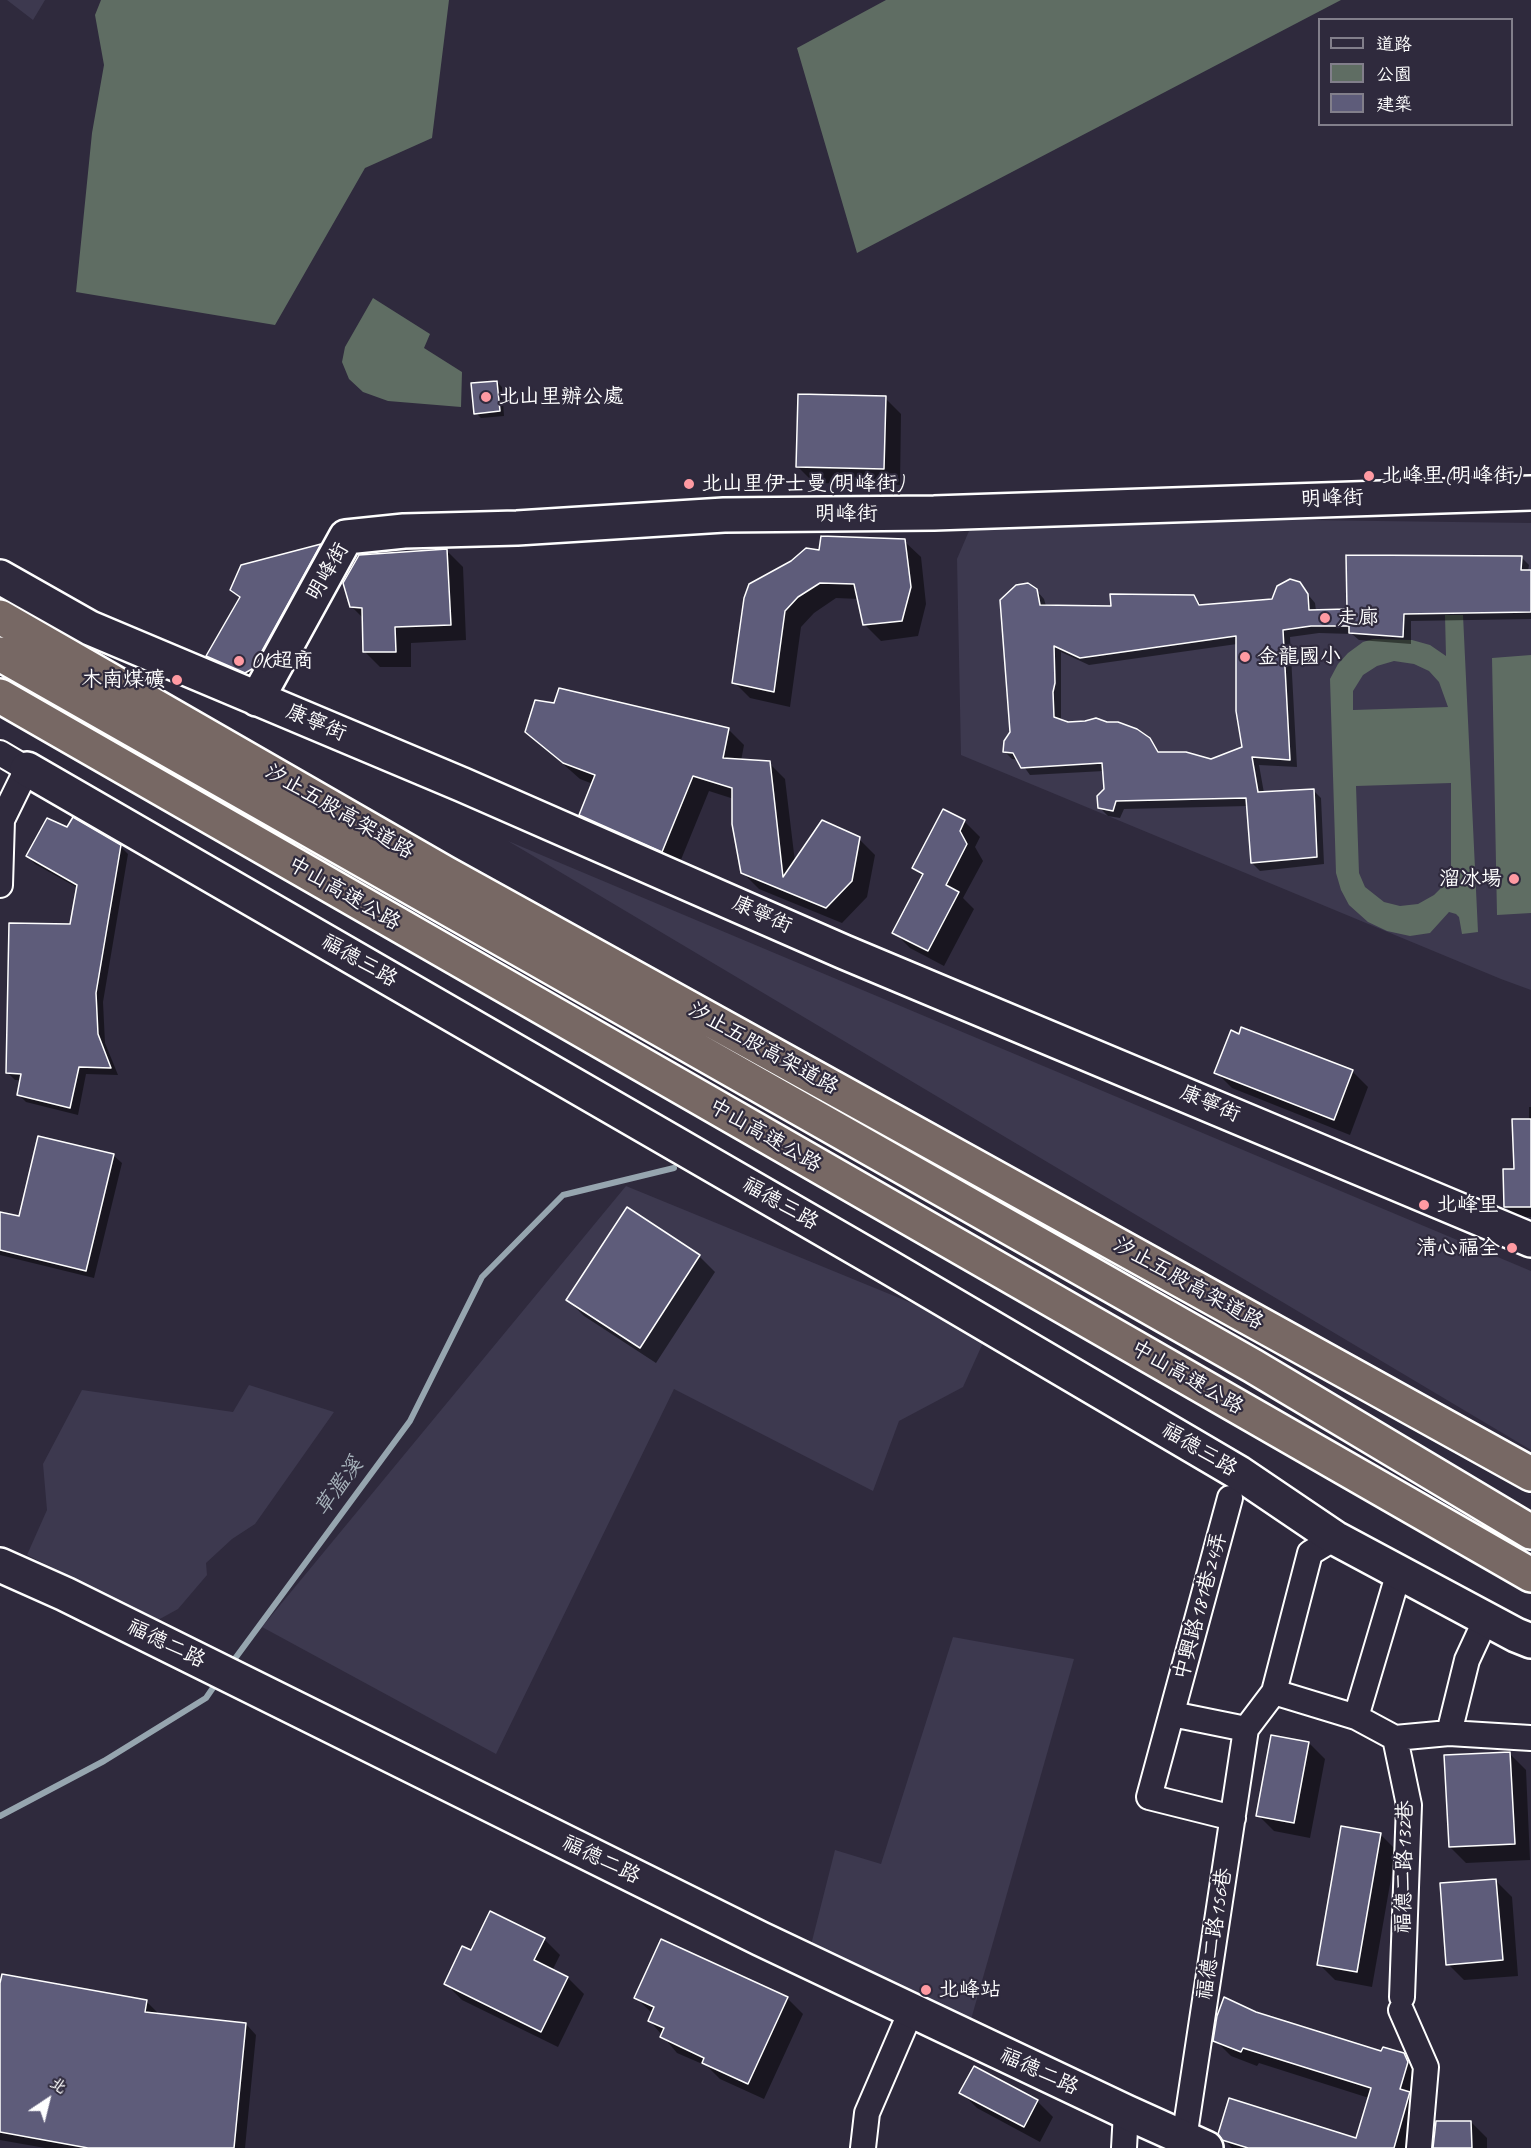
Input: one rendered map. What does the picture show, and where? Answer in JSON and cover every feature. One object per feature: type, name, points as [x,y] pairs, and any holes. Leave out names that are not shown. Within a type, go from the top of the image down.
[{"type":"highway","name":"汐止五股高架道路","points":[[0,617],[444,873],[1531,1474]]},
{"type":"highway","name":"中山高速公路","points":[[0,654],[1253,1366],[1531,1532]]},
{"type":"highway","name":"中山高速公路","points":[[0,696],[1531,1575]]},
{"type":"street","name":"明峰街","points":[[257,699],[346,537],[404,531],[517,528],[724,515],[934,513],[1531,493]]},
{"type":"street","name":"康寧街","points":[[0,577],[90,627],[474,789],[844,952],[1531,1240]]},
{"type":"street","points":[[0,885],[2,820],[14,761]]},
{"type":"street","name":"福德三路","points":[[14,761],[1239,1473],[1335,1538],[1531,1641]]},
{"type":"street","name":"中興路181巷24弄","points":[[1230,1498],[1149,1797],[1233,1818]]},
{"type":"street","points":[[1172,1714],[1246,1729],[1274,1692],[1310,1553],[1335,1538]]},
{"type":"street","name":"福德二路","points":[[0,1565],[65,1594],[910,2011],[1195,2144]]},
{"type":"street","points":[[1356,1717],[1399,1572]]},
{"type":"street","points":[[1449,1733],[1467,1660],[1486,1619]]},
{"type":"street","points":[[1274,1692],[1356,1717],[1395,1738],[1449,1733],[1531,1738]]},
{"type":"street","name":"福德二路156巷","points":[[1195,2144],[1233,1818],[1246,1729]]},
{"type":"street","name":"福德二路132巷","points":[[1395,1738],[1409,1805],[1402,2003],[1426,2067],[1419,2148]]},
{"type":"street","points":[[863,2148],[867,2113],[910,2011]]},
{"type":"street","points":[[1124,2148],[1126,2112]]},
{"type":"shaded area","points":[[7,0],[45,0],[33,20]]},
{"type":"shaded area","name":"金龍國小","points":[[1131,520],[1531,523],[1531,990],[961,755],[957,559],[969,531]]},
{"type":"shaded area","points":[[508,841],[1531,1271],[1531,1450]]},
{"type":"shaded area","points":[[626,1186],[987,1334],[963,1387],[899,1421],[873,1491],[674,1389],[496,1754],[262,1627]]},
{"type":"shaded area","points":[[249,1385],[334,1412],[255,1524],[232,1539],[206,1563],[207,1575],[178,1609],[158,1620],[27,1555],[47,1510],[43,1464],[82,1390],[233,1412]]},
{"type":"shaded area","points":[[953,1637],[1074,1659],[970,2023],[810,1949],[835,1850],[881,1864]]},
{"type":"green space","points":[[101,0],[449,0],[432,138],[365,168],[275,325],[76,292],[92,133],[104,65],[95,15]]},
{"type":"green space","points":[[886,0],[1341,0],[857,253],[797,48]]},
{"type":"green space","points":[[373,298],[430,334],[424,348],[462,372],[461,407],[388,401],[363,392],[349,379],[342,362],[345,347]]},
{"type":"green space","points":[[1445,615],[1463,615],[1478,932],[1462,934],[1459,917],[1449,912],[1430,933],[1410,936],[1387,931],[1368,922],[1349,905],[1341,890],[1336,873],[1330,679],[1338,664],[1348,653],[1363,642],[1373,639],[1412,640],[1430,645],[1446,656]],"holes":[[[1394,661],[1414,664],[1429,671],[1439,682],[1448,707],[1353,710],[1353,691],[1363,675],[1377,666]],[[1451,783],[1451,873],[1447,882],[1434,895],[1418,904],[1400,906],[1384,902],[1365,887],[1359,873],[1356,786]]]},
{"type":"green space","points":[[1531,655],[1531,913],[1497,915],[1492,658]]},
{"type":"building","name":"北山里辦公處","points":[[497,381],[500,411],[474,414],[471,383]]},
{"type":"building","points":[[798,394],[886,396],[884,469],[796,467]]},
{"type":"building","points":[[821,536],[905,539],[911,587],[902,621],[863,625],[854,584],[820,583],[798,597],[785,611],[774,692],[732,683],[744,598],[749,584],[791,561],[806,548],[819,550]]},
{"type":"building","points":[[321,544],[252,669],[245,673],[206,656],[240,597],[230,590],[241,565]]},
{"type":"building","points":[[447,549],[451,625],[395,627],[396,652],[363,652],[362,608],[350,607],[343,583],[359,555]]},
{"type":"building","points":[[1346,555],[1522,556],[1521,570],[1531,570],[1531,612],[1404,614],[1403,637],[1349,633],[1349,626],[1311,626],[1283,630],[1290,760],[1252,757],[1258,792],[1314,789],[1317,857],[1251,863],[1246,798],[1116,801],[1113,811],[1098,808],[1097,796],[1104,789],[1102,763],[1021,768],[1013,753],[1003,752],[1004,741],[1010,732],[1000,600],[1016,585],[1028,583],[1037,589],[1040,605],[1111,606],[1110,594],[1194,595],[1199,605],[1272,599],[1277,586],[1290,579],[1300,582],[1308,594],[1309,610],[1347,609]],"holes":[[[1236,636],[1236,711],[1242,747],[1211,759],[1186,752],[1158,752],[1150,738],[1137,729],[1118,722],[1107,722],[1096,718],[1068,722],[1054,717],[1054,646],[1080,658]]]},
{"type":"building","points":[[559,688],[729,728],[723,758],[770,761],[783,877],[822,820],[860,837],[852,881],[826,908],[741,873],[732,824],[732,788],[693,776],[662,852],[579,815],[595,775],[563,763],[525,732],[535,700],[554,703]]},
{"type":"building","points":[[943,809],[965,820],[960,831],[967,844],[946,885],[959,892],[928,951],[892,933],[923,874],[912,868]]},
{"type":"building","points":[[73,817],[121,845],[96,993],[98,1034],[111,1068],[79,1067],[70,1108],[17,1095],[21,1074],[6,1073],[9,923],[70,924],[77,885],[26,856],[47,818],[67,827]]},
{"type":"building","points":[[1241,1027],[1353,1070],[1334,1120],[1214,1073],[1231,1030],[1239,1034]]},
{"type":"building","points":[[1512,1119],[1531,1119],[1531,1207],[1504,1207],[1503,1169],[1514,1169]]},
{"type":"building","points":[[38,1136],[114,1154],[86,1271],[0,1250],[0,1212],[19,1216]]},
{"type":"building","points":[[627,1207],[700,1255],[640,1348],[566,1300]]},
{"type":"building","points":[[1271,1735],[1309,1742],[1294,1823],[1256,1816]]},
{"type":"building","points":[[1510,1752],[1515,1844],[1449,1847],[1444,1755]]},
{"type":"building","points":[[1341,1826],[1381,1833],[1357,1972],[1317,1965]]},
{"type":"building","points":[[1496,1879],[1503,1960],[1446,1965],[1440,1883]]},
{"type":"building","points":[[490,1911],[545,1938],[534,1960],[568,1977],[541,2032],[444,1984],[462,1946],[471,1950]]},
{"type":"building","points":[[661,1939],[788,1997],[748,2084],[702,2063],[704,2058],[660,2037],[664,2028],[648,2021],[654,2007],[634,1998]]},
{"type":"building","points":[[2,1974],[147,2000],[145,2012],[246,2023],[234,2148],[88,2148],[0,2132],[0,1983]]},
{"type":"building","points":[[1224,1997],[1256,2012],[1381,2051],[1383,2047],[1404,2053],[1408,2062],[1400,2089],[1410,2092],[1394,2148],[1248,2148],[1222,2140],[1218,2134],[1229,2098],[1356,2138],[1371,2088],[1243,2048],[1241,2052],[1213,2041],[1217,2016]]},
{"type":"building","points":[[974,2066],[1038,2100],[1024,2127],[959,2093]]},
{"type":"building","points":[[1436,2121],[1471,2121],[1472,2148],[1433,2148]]},
{"type":"waterway","name":"草濫溪","points":[[231,1664],[410,1421],[482,1277],[563,1195],[674,1168]]},
{"type":"waterway","name":"草濫溪","points":[[0,1816],[104,1761],[206,1698],[217,1682]]},
{"type":"place","name":"北山里辦公處","points":[[486,397]]},
{"type":"place","name":"北峰里(明峰街)","points":[[1369,476]]},
{"type":"place","name":"北山里伊士曼(明峰街)","points":[[689,484]]},
{"type":"place","name":"走廊","points":[[1325,618]]},
{"type":"place","name":"金龍國小","points":[[1245,657]]},
{"type":"place","name":"OK超商","points":[[239,661]]},
{"type":"place","name":"木南煤礦","points":[[177,680]]},
{"type":"place","name":"溜冰場","points":[[1514,879]]},
{"type":"place","name":"北峰里","points":[[1424,1205]]},
{"type":"place","name":"清心福全","points":[[1512,1248]]},
{"type":"place","name":"北峰站","points":[[926,1990]]}]
